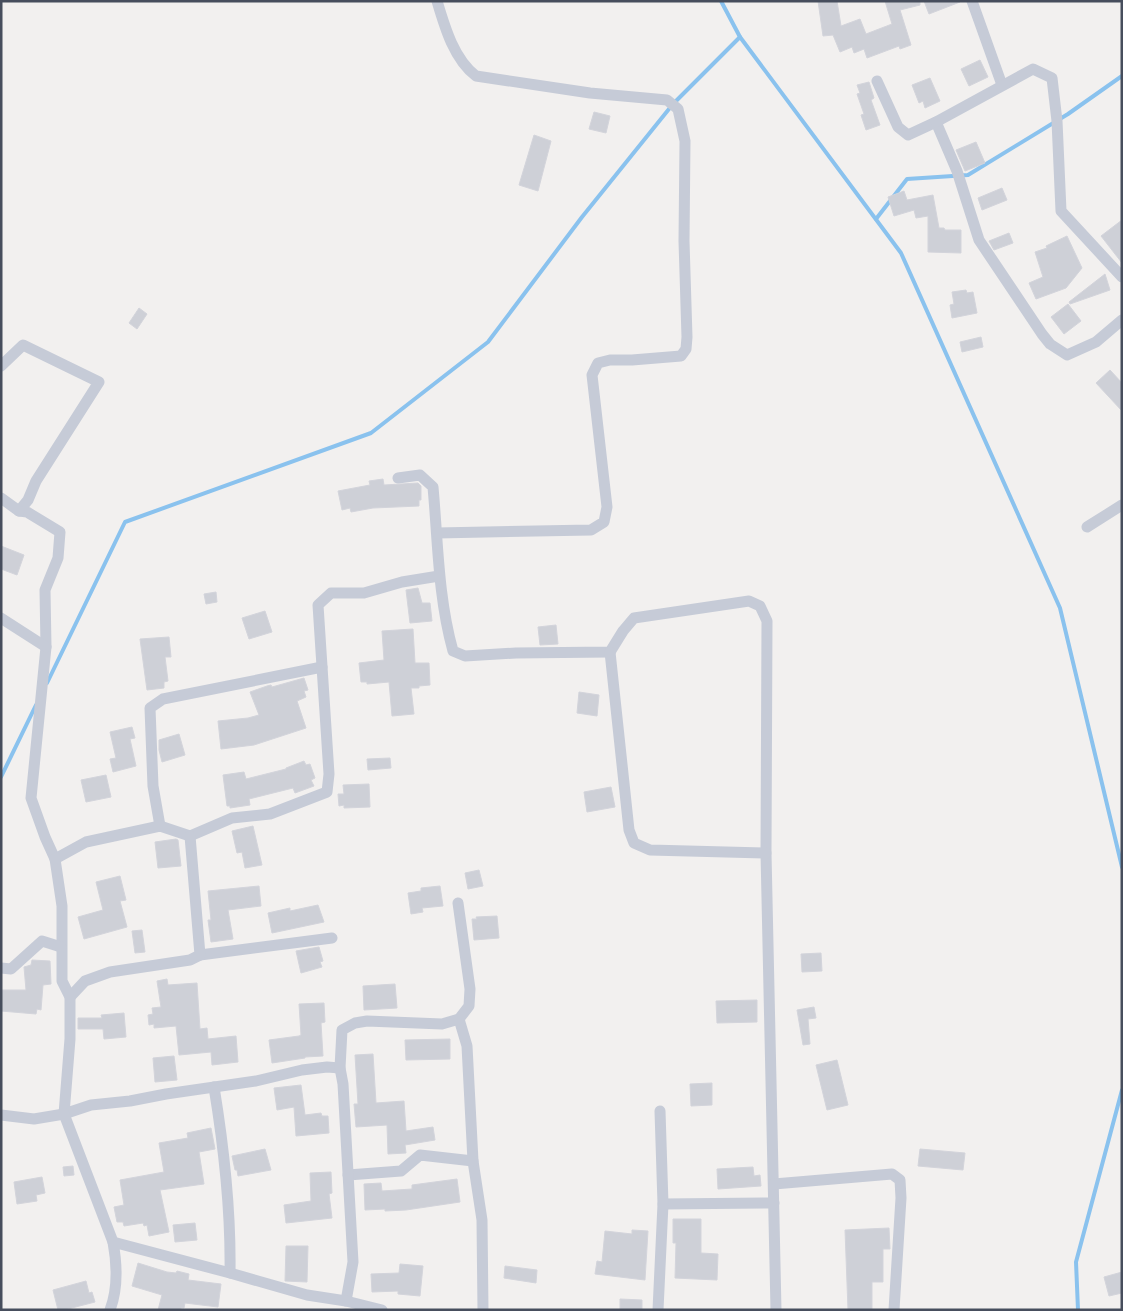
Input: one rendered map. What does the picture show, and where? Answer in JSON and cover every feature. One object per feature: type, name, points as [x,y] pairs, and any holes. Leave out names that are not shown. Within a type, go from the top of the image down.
[{"type":"street","points":[[437,533],[591,530],[604,522],[607,507],[592,375],[598,363],[610,360],[681,356],[686,350],[687,337],[684,241],[685,141],[678,109],[667,100],[590,93],[476,76],[466,68],[456,53],[438,1]]},
{"type":"street","points":[[972,1],[1002,85]]},
{"type":"street","points":[[877,81],[898,127],[908,135],[936,122],[1033,69],[1052,78],[1057,121],[1061,211],[1122,277]]},
{"type":"street","points":[[936,122],[957,171],[979,240],[1050,344],[1068,355],[1096,342],[1122,320]]},
{"type":"street","points":[[1,366],[23,346],[99,382],[36,481],[28,500],[19,511]]},
{"type":"street","points":[[398,478],[420,475],[433,486],[439,576],[453,651],[465,656],[516,653],[610,652]]},
{"type":"street","points":[[1,498],[19,511],[27,512],[60,532],[58,558],[45,590],[46,647],[31,798],[55,859],[62,906],[62,980],[70,997],[70,1039],[64,1114],[113,1242],[116,1283],[114,1299],[110,1310]]},
{"type":"street","points":[[1087,527],[1122,505]]},
{"type":"street","points":[[55,859],[86,842],[160,826],[190,836],[232,818],[270,814],[327,792],[329,774],[318,606],[332,593],[364,593],[402,582],[439,576]]},
{"type":"street","points":[[766,853],[650,850],[634,843],[629,830],[610,652],[634,618],[748,601],[760,606],[767,621],[766,853],[776,1310]]},
{"type":"street","points":[[1,618],[46,647]]},
{"type":"street","points":[[160,826],[153,786],[150,708],[163,699],[322,667]]},
{"type":"street","points":[[190,836],[200,956]]},
{"type":"street","points":[[346,1301],[354,1262],[344,1084],[340,1068],[342,1030],[356,1023],[367,1021],[442,1024],[459,1019],[469,1006],[470,989],[458,903]]},
{"type":"street","points":[[70,997],[85,980],[110,972],[190,960],[200,956],[332,938]]},
{"type":"street","points":[[1,968],[11,969],[42,941],[61,947]]},
{"type":"street","points":[[459,1019],[467,1046],[473,1160],[482,1220],[483,1310]]},
{"type":"street","points":[[1,1116],[34,1119],[64,1114],[91,1105],[130,1101],[256,1081],[302,1070],[327,1067],[340,1068]]},
{"type":"street","points":[[214,1087],[227,1178],[231,1235],[230,1272]]},
{"type":"street","points":[[658,1310],[662,1204],[660,1111]]},
{"type":"street","points":[[348,1175],[401,1171],[420,1155],[473,1160]]},
{"type":"street","points":[[774,1184],[892,1174],[900,1180],[901,1198],[894,1310]]},
{"type":"street","points":[[662,1204],[774,1203]]},
{"type":"street","points":[[113,1242],[230,1272],[306,1295],[346,1301],[382,1310]]},
{"type":"building","points":[[818,1],[837,1],[841,26],[860,19],[866,34],[892,24],[885,1],[920,1],[920,5],[900,10],[911,45],[900,49],[899,46],[867,58],[864,49],[854,53],[852,47],[840,52],[833,35],[823,36]]},
{"type":"building","points":[[924,1],[960,1],[960,2],[929,14]]},
{"type":"building","points":[[980,60],[988,77],[969,86],[961,69]]},
{"type":"building","points":[[930,78],[940,101],[925,108],[923,101],[919,103],[912,85]]},
{"type":"building","points":[[869,82],[874,98],[871,100],[880,125],[866,130],[861,115],[864,114],[857,94],[860,93],[857,85]]},
{"type":"building","points":[[594,112],[610,116],[606,133],[589,129]]},
{"type":"building","points":[[534,135],[551,141],[538,191],[519,185]]},
{"type":"building","points":[[976,142],[985,163],[965,171],[956,150]]},
{"type":"building","points":[[1002,188],[1007,200],[982,210],[978,198]]},
{"type":"building","points":[[904,191],[907,200],[933,195],[939,228],[961,230],[961,253],[928,252],[928,216],[916,218],[914,210],[894,216],[888,197]]},
{"type":"building","points":[[1122,220],[1122,263],[1101,236]]},
{"type":"building","points":[[1009,233],[1013,243],[994,250],[989,241]]},
{"type":"building","points":[[1067,236],[1082,268],[1066,288],[1036,299],[1029,283],[1043,277],[1035,252],[1047,248],[1046,246]]},
{"type":"building","points":[[1105,274],[1110,290],[1070,304],[1069,302]]},
{"type":"building","points":[[966,290],[967,293],[973,292],[977,313],[952,318],[950,305],[954,304],[952,292]]},
{"type":"building","points":[[1068,304],[1081,321],[1064,334],[1051,317]]},
{"type":"building","points":[[139,308],[147,314],[137,329],[129,323]]},
{"type":"building","points":[[981,337],[983,347],[962,352],[960,342]]},
{"type":"building","points":[[1110,370],[1122,383],[1122,411],[1096,383]]},
{"type":"building","points":[[383,479],[384,485],[418,483],[421,486],[419,506],[373,508],[351,512],[350,508],[342,510],[338,491],[370,485],[369,481]]},
{"type":"building","points":[[1,546],[24,555],[17,575],[1,569]]},
{"type":"building","points":[[418,588],[422,603],[430,603],[432,621],[410,623],[406,590]]},
{"type":"building","points":[[216,592],[217,602],[206,604],[204,594]]},
{"type":"building","points":[[265,611],[272,632],[249,639],[242,618]]},
{"type":"building","points":[[556,625],[558,644],[540,645],[538,627]]},
{"type":"building","points":[[413,629],[415,663],[429,663],[430,685],[411,688],[414,714],[392,716],[389,682],[367,684],[367,682],[361,682],[359,663],[384,660],[382,631]]},
{"type":"building","points":[[169,637],[171,657],[165,657],[168,681],[164,682],[164,688],[147,690],[140,639]]},
{"type":"building","points":[[304,678],[308,690],[304,691],[306,697],[297,701],[306,728],[254,745],[221,749],[218,721],[259,715],[250,692],[267,686],[271,685],[272,687]]},
{"type":"building","points":[[579,692],[599,695],[597,716],[577,713]]},
{"type":"building","points":[[132,727],[135,738],[130,739],[136,766],[113,772],[110,759],[116,758],[110,732]]},
{"type":"building","points":[[179,734],[185,755],[162,762],[159,740]]},
{"type":"building","points":[[390,758],[391,768],[368,770],[367,759]]},
{"type":"building","points":[[304,761],[306,765],[310,764],[315,778],[311,780],[314,786],[295,793],[293,788],[249,799],[250,805],[230,808],[230,806],[227,806],[223,775],[244,772],[246,779],[286,769]]},
{"type":"building","points":[[106,775],[111,797],[86,802],[81,780]]},
{"type":"building","points":[[369,784],[370,807],[344,808],[344,805],[339,806],[338,794],[344,794],[343,785]]},
{"type":"building","points":[[611,787],[615,807],[587,812],[584,792]]},
{"type":"building","points":[[253,826],[262,865],[245,868],[242,852],[237,853],[232,831]]},
{"type":"building","points":[[178,840],[181,866],[158,868],[155,842]]},
{"type":"building","points":[[479,870],[483,886],[468,889],[465,873]]},
{"type":"building","points":[[120,876],[126,900],[120,901],[127,927],[84,939],[78,917],[103,910],[96,882]]},
{"type":"building","points":[[259,886],[261,906],[228,910],[233,939],[211,942],[208,920],[211,920],[208,891]]},
{"type":"building","points":[[440,886],[443,906],[422,908],[423,912],[411,914],[408,893],[421,891],[421,888]]},
{"type":"building","points":[[318,905],[324,922],[272,933],[268,913],[290,908],[290,911]]},
{"type":"building","points":[[497,916],[499,938],[474,940],[472,919],[477,919],[476,917]]},
{"type":"building","points":[[142,930],[145,952],[135,953],[132,931]]},
{"type":"building","points":[[319,947],[323,961],[320,962],[322,967],[301,973],[296,951]]},
{"type":"building","points":[[821,953],[822,971],[802,972],[801,954]]},
{"type":"building","points":[[32,960],[50,961],[51,984],[43,985],[41,1010],[37,1009],[36,1014],[1,1011],[2,990],[26,990],[24,967],[31,965]]},
{"type":"building","points":[[167,979],[168,985],[197,983],[200,1029],[207,1028],[208,1039],[236,1036],[238,1062],[212,1065],[211,1052],[179,1055],[176,1026],[154,1028],[154,1024],[149,1025],[148,1015],[153,1014],[152,1008],[161,1007],[157,981]]},
{"type":"building","points":[[395,984],[397,1008],[364,1010],[363,986]]},
{"type":"building","points":[[757,1000],[757,1022],[717,1023],[716,1001]]},
{"type":"building","points":[[324,1003],[325,1022],[321,1023],[323,1056],[272,1063],[269,1040],[301,1035],[299,1004]]},
{"type":"building","points":[[814,1007],[816,1018],[808,1019],[810,1044],[803,1045],[797,1010]]},
{"type":"building","points":[[124,1013],[126,1037],[104,1039],[103,1029],[78,1029],[78,1018],[102,1018],[101,1015]]},
{"type":"building","points":[[450,1039],[450,1059],[406,1060],[405,1040]]},
{"type":"building","points":[[373,1054],[376,1103],[404,1101],[406,1131],[433,1127],[435,1140],[405,1145],[406,1153],[388,1154],[387,1125],[356,1127],[354,1104],[358,1104],[355,1055]]},
{"type":"building","points":[[174,1056],[177,1080],[155,1082],[153,1058]]},
{"type":"building","points":[[837,1060],[848,1105],[827,1110],[816,1065]]},
{"type":"building","points":[[712,1083],[712,1105],[691,1106],[690,1084]]},
{"type":"building","points":[[301,1085],[305,1115],[321,1113],[322,1116],[328,1116],[329,1133],[296,1136],[294,1107],[277,1110],[274,1088]]},
{"type":"building","points":[[211,1128],[215,1149],[199,1152],[204,1184],[160,1190],[169,1232],[149,1236],[147,1225],[144,1226],[143,1223],[124,1226],[123,1222],[117,1222],[114,1207],[124,1205],[120,1180],[164,1172],[159,1143],[188,1138],[187,1133]]},
{"type":"building","points":[[265,1149],[271,1170],[238,1176],[232,1156]]},
{"type":"building","points":[[920,1149],[965,1153],[963,1170],[918,1166]]},
{"type":"building","points":[[73,1166],[74,1175],[64,1176],[63,1167]]},
{"type":"building","points":[[753,1167],[754,1176],[760,1175],[761,1186],[718,1189],[717,1169]]},
{"type":"building","points":[[331,1172],[332,1193],[329,1194],[332,1218],[286,1223],[284,1205],[311,1201],[310,1173]]},
{"type":"building","points":[[42,1177],[45,1193],[36,1195],[37,1201],[17,1204],[14,1182]]},
{"type":"building","points":[[457,1179],[460,1202],[406,1210],[365,1210],[364,1184],[381,1183],[382,1191],[412,1189],[412,1185]]},
{"type":"building","points":[[673,1219],[701,1219],[701,1253],[718,1254],[717,1280],[675,1278],[676,1243],[673,1243]]},
{"type":"building","points":[[195,1223],[197,1240],[175,1242],[173,1225]]},
{"type":"building","points":[[889,1228],[890,1249],[883,1249],[883,1282],[872,1282],[872,1310],[848,1310],[845,1230]]},
{"type":"building","points":[[632,1230],[648,1231],[645,1280],[595,1274],[597,1261],[602,1262],[605,1231],[632,1234]]},
{"type":"building","points":[[286,1246],[308,1246],[307,1282],[285,1281]]},
{"type":"building","points":[[138,1263],[167,1272],[176,1273],[177,1271],[189,1274],[188,1280],[221,1284],[218,1307],[185,1303],[184,1308],[181,1308],[181,1310],[158,1310],[162,1295],[132,1286]]},
{"type":"building","points":[[400,1264],[423,1266],[420,1296],[398,1294],[398,1291],[372,1292],[371,1274],[399,1273]]},
{"type":"building","points":[[505,1266],[537,1270],[536,1283],[504,1278]]},
{"type":"building","points":[[1122,1272],[1122,1293],[1109,1296],[1104,1277]]},
{"type":"building","points":[[86,1281],[89,1293],[92,1292],[95,1302],[58,1310],[53,1290]]},
{"type":"building","points":[[620,1299],[642,1300],[642,1310],[620,1310]]},
{"type":"waterway","points":[[721,1],[740,37],[901,253],[1060,608],[1122,867]]},
{"type":"waterway","points":[[47,683],[125,522],[371,433],[488,342],[582,217],[673,104],[740,37]]},
{"type":"waterway","points":[[876,219],[907,179],[968,175],[1068,114],[1122,76]]},
{"type":"waterway","points":[[1,777],[36,705]]},
{"type":"waterway","points":[[1078,1310],[1076,1262],[1122,1090]]}]
